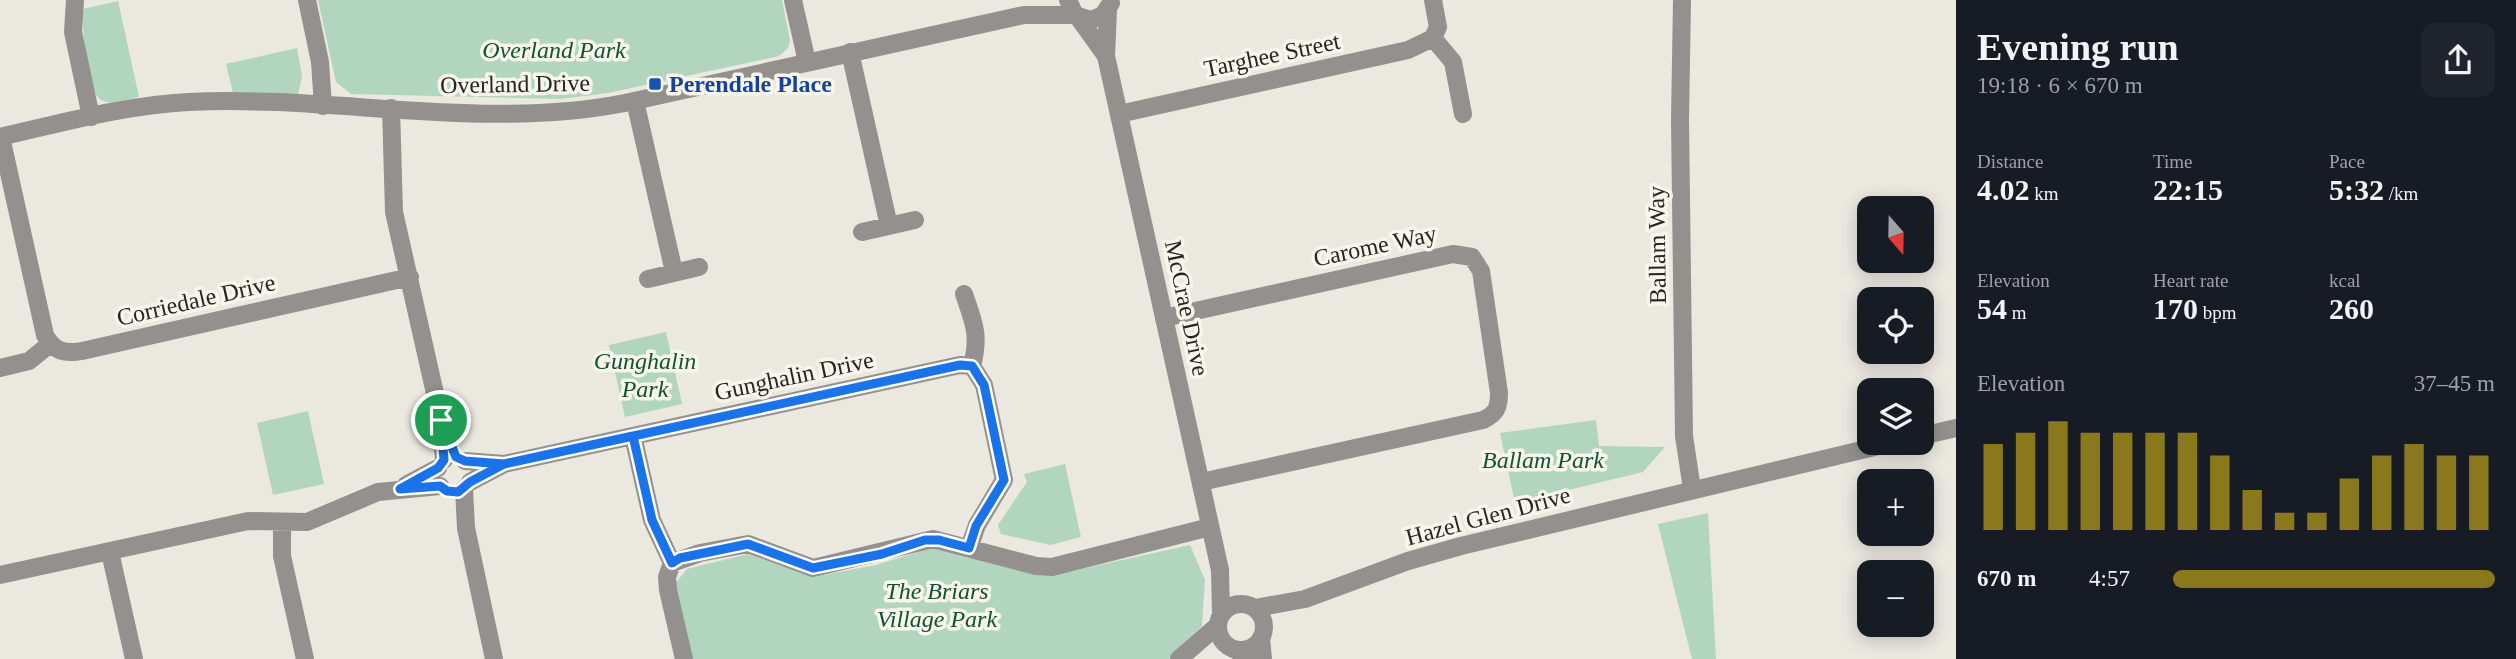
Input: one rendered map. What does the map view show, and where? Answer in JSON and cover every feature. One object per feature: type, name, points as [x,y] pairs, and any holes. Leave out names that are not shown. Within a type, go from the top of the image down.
[{"type":"street","points":[[75,0],[73,32],[91,117]]},
{"type":"street","points":[[306,0],[320,62],[323,106]]},
{"type":"street","points":[[793,0],[807,62]]},
{"type":"street","name":"Overland Drive","points":[[1024,15],[1050,0]]},
{"type":"street","points":[[1433,0],[1438,27],[1433,38],[1453,62],[1464,114]]},
{"type":"street","name":"Ballam Way","points":[[1682,0],[1680,120],[1684,436],[1692,489]]},
{"type":"street","name":"Overland Drive","points":[[1,137],[91,117],[190,102],[543,113],[635,101],[1024,15],[1074,11],[1091,20],[1109,5]]},
{"type":"street","name":"McCrae Drive","points":[[1109,5],[1106,56],[1220,570],[1219,620]]},
{"type":"street","name":"McCrae Drive","points":[[1074,11],[1106,56]]},
{"type":"street","name":"Targhee Street","points":[[1119,114],[1408,50],[1433,38]]},
{"type":"street","points":[[850,52],[889,226]]},
{"type":"street","points":[[635,101],[674,272]]},
{"type":"street","points":[[391,108],[392,195],[494,659]]},
{"type":"street","points":[[0,368],[29,361],[50,344],[1,137]]},
{"type":"street","points":[[862,232],[915,220]]},
{"type":"street","name":"Carome Way","points":[[1164,318],[1453,254],[1472,257],[1481,271],[1499,393],[1499,404],[1494,413],[1483,420],[1201,482]]},
{"type":"street","points":[[648,279],[699,267]]},
{"type":"street","name":"Corriedale Drive","points":[[50,344],[57,350],[71,353],[410,277]]},
{"type":"street","points":[[964,294],[977,331],[978,345],[972,366],[984,385],[1004,480],[976,526],[969,548]]},
{"type":"street","name":"Gunghalin Drive","points":[[0,575],[248,521],[307,522],[366,496],[453,474],[960,365],[972,366]]},
{"type":"street","points":[[1934,434],[1956,429]]},
{"type":"street","points":[[633,436],[652,520],[672,563]]},
{"type":"street","name":"Hazel Glen Drive","points":[[1251,606],[1305,599],[1408,561],[1461,546],[1857,451]]},
{"type":"street","points":[[282,522],[282,556],[305,659]]},
{"type":"street","points":[[684,659],[667,577],[672,563],[680,558],[738,544],[759,548],[813,568],[882,554],[925,540],[939,540],[1052,568],[1210,527]]},
{"type":"street","points":[[110,552],[134,659]]},
{"type":"street","name":"McCrae Drive","points":[[1220,570],[1251,606]]},
{"type":"street","name":"Hazel Glen Drive","points":[[1263,632],[1305,599]]},
{"type":"street","points":[[1184,656],[1232,605],[1251,606],[1263,632],[1263,659]]},
{"type":"street","points":[[1219,620],[1236,651]]},
{"type":"street","points":[[1184,656],[1251,648],[1263,632]]},
{"type":"green space","name":"Overland Park","points":[[318,0],[782,0],[790,41],[788,48],[779,56],[608,93],[560,99],[351,94],[336,82]]},
{"type":"green space","points":[[118,1],[139,97],[120,102],[105,102],[96,94],[88,72],[83,9]]},
{"type":"green space","points":[[297,48],[302,76],[298,95],[233,93],[226,64]]},
{"type":"green space","name":"Gunghalin Park","points":[[666,332],[682,404],[625,417],[609,345]]},
{"type":"green space","points":[[308,411],[324,484],[273,495],[257,423]]},
{"type":"green space","name":"Ballam Park","points":[[1596,420],[1599,446],[1665,447],[1643,472],[1515,503],[1500,433]]},
{"type":"green space","points":[[1065,464],[1081,537],[1050,545],[1001,534],[998,525],[1027,482],[1024,474]]},
{"type":"green space","points":[[1708,513],[1716,659],[1692,659],[1658,524]]},
{"type":"green space","name":"The Briars Village Park","points":[[1190,545],[1205,580],[1202,626],[1169,659],[691,659],[674,585],[687,569],[748,554],[812,577],[876,565],[934,547],[1054,575]]},
{"type":"place","name":"Perendale Place","points":[[655,84]]},
{"type":"route","points":[[441,420],[444,460],[438,468],[400,489],[440,486],[447,491],[458,492],[470,482],[504,464],[633,436],[652,520],[672,563],[680,558],[738,544],[748,544],[813,568],[882,554],[925,540],[939,540],[969,548],[976,526],[989,503],[1002,488],[1004,480],[984,385],[978,371],[972,366],[960,365],[504,464],[465,461],[456,457],[441,420]]}]
